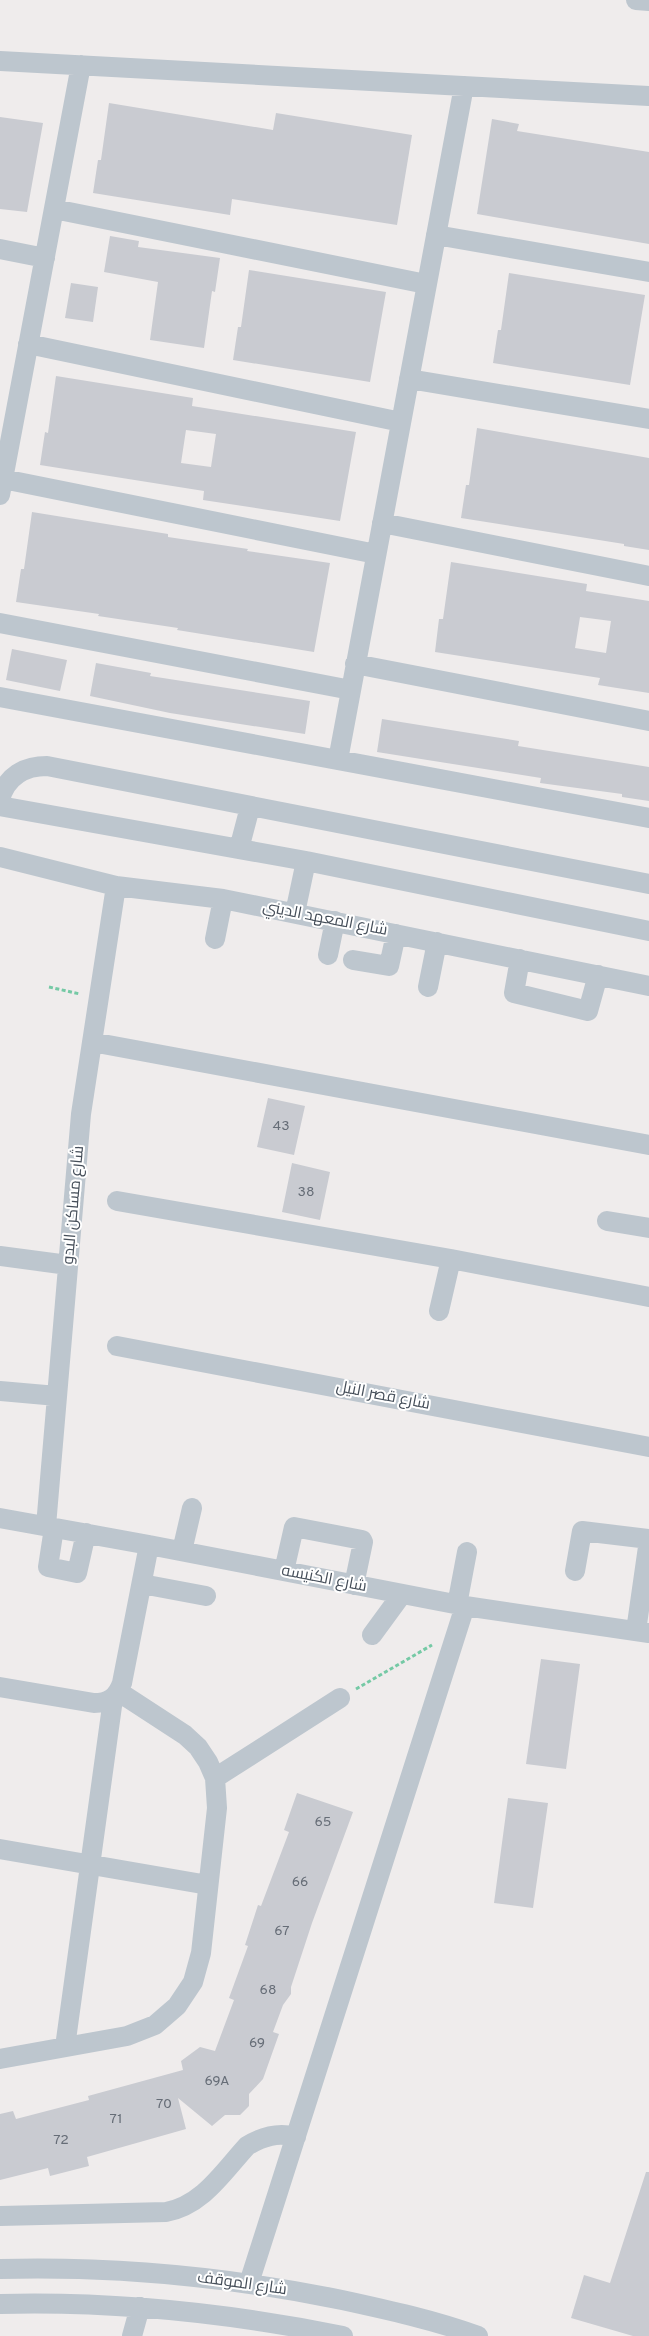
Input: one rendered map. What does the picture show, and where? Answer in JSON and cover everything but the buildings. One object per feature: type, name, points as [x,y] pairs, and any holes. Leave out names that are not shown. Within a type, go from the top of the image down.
[{"type":"street","points":[[636,0],[649,1]]},
{"type":"street","points":[[0,61],[649,96]]},
{"type":"street","points":[[81,65],[28,344],[7,418],[1,487],[376,554]]},
{"type":"street","points":[[338,760],[464,86]]},
{"type":"street","points":[[54,209],[426,284]]},
{"type":"street","points":[[436,235],[649,272]]},
{"type":"street","points":[[0,249],[45,258]]},
{"type":"street","points":[[28,344],[401,422]]},
{"type":"street","points":[[409,379],[649,419]]},
{"type":"street","points":[[382,523],[649,576]]},
{"type":"street","points":[[0,623],[351,690]]},
{"type":"street","points":[[355,664],[649,721]]},
{"type":"street","points":[[0,697],[649,818]]},
{"type":"street","points":[[0,798],[4,788],[18,773],[26,768],[47,766],[649,884]]},
{"type":"street","points":[[0,806],[306,861],[649,931]]},
{"type":"street","points":[[239,849],[250,807]]},
{"type":"street","points":[[295,913],[306,861]]},
{"type":"street","name":"شارع المعهد الديني","points":[[2,862],[116,886],[223,900],[295,913],[649,986]]},
{"type":"street","name":"شارع مساكن البدو","points":[[86,1533],[78,1573],[48,1566],[57,1396],[82,1114],[116,886]]},
{"type":"street","points":[[215,940],[223,900]]},
{"type":"street","points":[[328,955],[335,921]]},
{"type":"street","points":[[353,960],[389,966],[396,934]]},
{"type":"street","points":[[428,987],[437,942]]},
{"type":"street","points":[[520,959],[514,993],[588,1011],[598,975]]},
{"type":"street","points":[[92,1042],[649,1145]]},
{"type":"street","points":[[117,1201],[450,1259],[649,1297]]},
{"type":"street","points":[[607,1221],[649,1228]]},
{"type":"street","points":[[0,1256],[68,1265]]},
{"type":"street","points":[[439,1311],[450,1259]]},
{"type":"street","name":"شارع قصر النيل","points":[[117,1346],[649,1447]]},
{"type":"street","points":[[0,1391],[57,1396]]},
{"type":"street","points":[[182,1551],[192,1508]]},
{"type":"street","name":"شارع الكنيسه","points":[[0,1518],[149,1544],[461,1606],[643,1632]]},
{"type":"street","points":[[284,1571],[294,1527],[334,1534],[363,1541],[354,1585]]},
{"type":"street","points":[[575,1571],[582,1531],[649,1540],[643,1632]]},
{"type":"street","points":[[65,2047],[90,1864],[116,1696],[142,1584],[149,1544]]},
{"type":"street","points":[[248,2283],[458,1630],[467,1552]]},
{"type":"street","points":[[142,1584],[206,1596]]},
{"type":"street","points":[[372,1634],[402,1594]]},
{"type":"street","points":[[0,1687],[94,1703],[104,1703],[116,1696]]},
{"type":"street","points":[[0,2059],[127,2036],[154,2025],[178,2006],[193,1982],[201,1953],[217,1808],[215,1778],[208,1762],[198,1747],[185,1734],[116,1696]]},
{"type":"street","points":[[215,1778],[340,1698]]},
{"type":"street","points":[[0,1849],[208,1886]]},
{"type":"street","points":[[0,2216],[166,2212],[178,2209],[198,2199],[247,2146],[256,2140],[276,2135],[296,2137]]},
{"type":"street","name":"شارع الموقف","points":[[0,2270],[133,2272],[248,2283],[363,2305],[478,2336]]},
{"type":"street","name":"شارع الموقف","points":[[0,2304],[140,2307],[194,2312],[291,2331],[343,2336]]},
{"type":"street","points":[[132,2336],[140,2307]]},
{"type":"path","points":[[49,987],[99,999]]},
{"type":"path","points":[[340,1698],[458,1630]]}]
